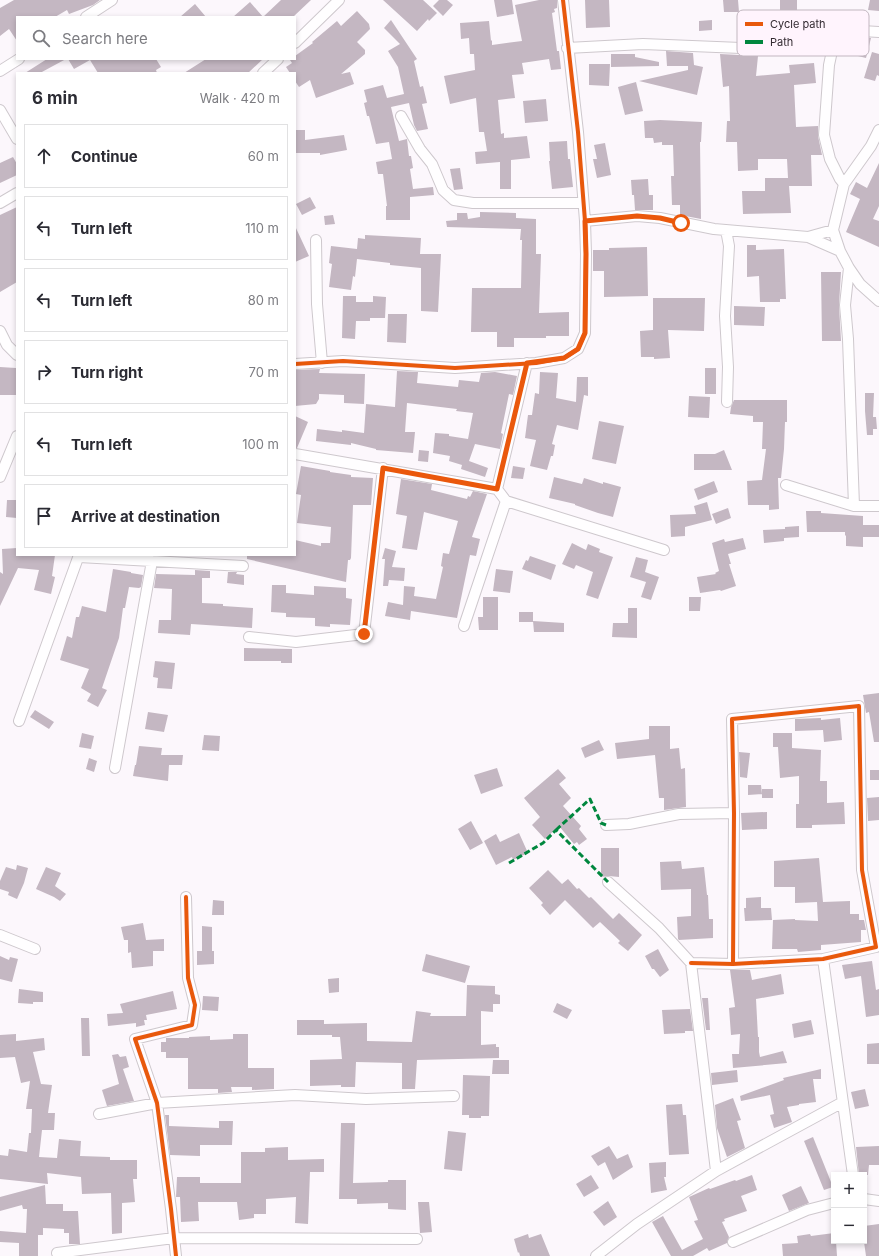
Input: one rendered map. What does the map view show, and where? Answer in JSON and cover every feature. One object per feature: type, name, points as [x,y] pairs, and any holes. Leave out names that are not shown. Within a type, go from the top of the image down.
[{"type":"street","points":[[88,16],[112,0]]},
{"type":"street","points":[[296,42],[339,0]]},
{"type":"street","points":[[296,364],[343,361],[455,368],[527,363],[564,358],[578,349],[585,333],[585,221],[578,132],[563,0]]},
{"type":"street","points":[[869,31],[879,32]]},
{"type":"street","points":[[568,48],[643,44],[737,48]]},
{"type":"street","points":[[831,56],[824,135],[830,159],[844,184]]},
{"type":"street","points":[[0,71],[17,60]]},
{"type":"street","points":[[264,72],[277,60]]},
{"type":"street","points":[[0,110],[16,137]]},
{"type":"street","points":[[401,116],[420,149],[432,164],[444,190],[454,200],[473,203],[583,203]]},
{"type":"street","points":[[879,130],[872,146],[844,184],[833,230],[840,251],[849,268],[860,284],[879,301]]},
{"type":"street","points":[[0,203],[16,194]]},
{"type":"street","points":[[585,221],[637,216],[660,218],[714,230],[808,237],[840,251]]},
{"type":"street","points":[[726,230],[729,246],[724,316],[728,367],[727,402]]},
{"type":"street","points":[[808,237],[833,230]]},
{"type":"street","points":[[316,240],[317,304],[322,363]]},
{"type":"street","points":[[849,268],[845,305],[848,339],[854,506]]},
{"type":"street","points":[[0,331],[7,345],[16,354]]},
{"type":"street","points":[[497,489],[527,363]]},
{"type":"street","points":[[0,476],[16,438]]},
{"type":"street","points":[[296,454],[383,468],[497,489],[506,501],[664,550]]},
{"type":"street","points":[[250,637],[296,642],[364,634],[383,468]]},
{"type":"street","points":[[786,485],[854,506],[879,506]]},
{"type":"street","points":[[464,626],[506,501]]},
{"type":"street","points":[[19,721],[79,556],[243,566]]},
{"type":"street","points":[[115,768],[152,561]]},
{"type":"street","points":[[691,963],[733,964],[823,959],[877,950],[862,870],[859,706],[732,719],[734,813],[733,964]]},
{"type":"street","points":[[606,825],[629,824],[679,814],[734,813]]},
{"type":"street","points":[[608,882],[659,928],[691,963],[716,1171]]},
{"type":"street","points":[[176,1256],[157,1103],[135,1039],[192,1025],[196,1005],[188,978],[186,898]]},
{"type":"street","points":[[0,935],[35,949]]},
{"type":"street","points":[[823,959],[853,1172]]},
{"type":"street","points":[[99,1114],[157,1103],[295,1096],[366,1099],[454,1096]]},
{"type":"street","points":[[596,1256],[637,1224],[716,1171],[844,1102]]},
{"type":"street","points":[[867,1199],[879,1201]]},
{"type":"street","points":[[733,1242],[807,1210],[831,1204]]},
{"type":"street","points":[[58,1253],[174,1238],[417,1240]]},
{"type":"building","points":[[14,0],[100,0],[93,5],[69,14],[67,10],[57,16],[16,16],[16,40],[9,29],[0,36],[0,8]]},
{"type":"building","points":[[281,0],[311,0],[294,16],[264,16]]},
{"type":"building","points":[[383,0],[423,0],[437,13],[429,21],[428,19],[417,31]]},
{"type":"building","points":[[439,0],[447,0],[453,5],[443,16],[433,6]]},
{"type":"building","points":[[494,0],[512,0],[514,14],[497,17]]},
{"type":"building","points":[[539,0],[557,0],[557,8],[554,9],[555,12],[552,13],[561,69],[551,70],[549,59],[522,63],[524,74],[512,75],[515,98],[498,100],[501,134],[504,133],[504,138],[527,136],[530,158],[511,160],[511,189],[500,189],[500,162],[476,164],[475,152],[487,151],[484,132],[479,132],[476,98],[450,104],[444,76],[475,70],[474,54],[470,54],[469,38],[461,39],[460,23],[489,21],[492,45],[522,41],[515,5]]},
{"type":"building","points":[[585,0],[609,0],[610,27],[586,28]]},
{"type":"building","points":[[723,0],[738,0],[739,10],[737,10],[737,12],[724,12]]},
{"type":"building","points":[[780,0],[797,0],[797,10],[780,10]]},
{"type":"building","points":[[870,0],[879,0],[879,11],[868,10]]},
{"type":"building","points":[[250,2],[262,16],[234,16]]},
{"type":"building","points":[[195,4],[205,16],[181,16]]},
{"type":"building","points":[[357,11],[369,24],[370,29],[357,42],[365,50],[365,54],[341,74],[350,72],[354,84],[316,98],[310,80],[299,87],[296,82],[296,72],[289,72],[286,67],[292,63],[290,60],[296,60],[296,55],[313,43],[312,42],[337,21],[341,26]]},
{"type":"building","points":[[391,20],[417,59],[414,61],[420,87],[423,86],[427,103],[422,104],[428,129],[417,131],[414,125],[409,103],[391,107],[399,141],[407,139],[409,156],[411,156],[413,168],[410,169],[413,189],[433,187],[434,195],[410,197],[410,220],[386,220],[387,206],[383,174],[378,174],[376,162],[392,159],[389,142],[376,144],[364,103],[367,102],[364,90],[383,85],[387,98],[404,94],[398,67],[388,51],[400,44],[384,28]]},
{"type":"building","points":[[712,20],[712,30],[699,31],[699,21]]},
{"type":"building","points":[[666,51],[693,53],[694,65],[703,67],[697,95],[639,81],[688,70],[688,66],[667,66]]},
{"type":"building","points":[[872,52],[879,54],[879,76],[877,75],[875,81],[864,78]]},
{"type":"building","points":[[611,54],[635,54],[635,57],[659,62],[659,66],[611,67]]},
{"type":"building","points":[[720,54],[758,56],[756,76],[790,73],[789,65],[814,63],[816,83],[794,85],[796,127],[818,126],[818,136],[822,155],[811,155],[812,186],[789,186],[791,213],[743,214],[742,191],[765,191],[765,178],[788,178],[787,159],[758,159],[758,170],[738,171],[737,142],[726,142],[727,121],[730,121],[729,86],[723,87]]},
{"type":"building","points":[[45,60],[64,60],[42,72],[27,72]]},
{"type":"building","points":[[69,60],[90,60],[74,69]]},
{"type":"building","points":[[90,60],[157,60],[161,67],[156,70],[157,72],[97,72]]},
{"type":"building","points":[[204,60],[262,60],[249,72],[186,72]]},
{"type":"building","points":[[589,64],[610,64],[609,86],[589,85]]},
{"type":"building","points":[[636,82],[643,111],[625,115],[618,87]]},
{"type":"building","points":[[546,99],[548,121],[525,123],[523,101]]},
{"type":"building","points":[[660,120],[702,122],[700,142],[701,219],[680,215],[680,205],[672,205],[671,176],[674,176],[673,145],[662,145],[662,142],[654,143],[653,138],[645,138],[644,121]]},
{"type":"building","points":[[296,130],[305,130],[305,140],[344,135],[347,150],[320,155],[320,153],[296,153]]},
{"type":"building","points":[[567,141],[568,159],[570,159],[573,187],[552,189],[549,161],[549,142]]},
{"type":"building","points":[[605,143],[611,175],[597,178],[593,159],[597,159],[594,145]]},
{"type":"building","points":[[13,157],[16,162],[16,175],[0,183],[0,163]]},
{"type":"building","points":[[879,163],[879,206],[873,219],[879,221],[879,247],[846,232],[860,199],[850,194],[856,182],[867,188]]},
{"type":"building","points":[[460,168],[463,189],[454,190],[450,169]]},
{"type":"building","points":[[648,179],[649,195],[653,195],[653,210],[635,210],[631,180]]},
{"type":"building","points":[[310,197],[316,208],[302,215],[296,204]]},
{"type":"building","points":[[16,207],[16,283],[0,292],[0,215]]},
{"type":"building","points":[[480,212],[516,213],[516,218],[536,219],[536,254],[541,254],[539,313],[569,312],[569,336],[514,338],[514,347],[497,347],[497,332],[471,332],[472,288],[521,288],[521,229],[447,227],[446,221],[457,220],[457,213],[467,213],[468,219],[480,217]]},
{"type":"building","points":[[333,215],[335,224],[325,225],[324,216]]},
{"type":"building","points":[[296,228],[309,256],[296,262]]},
{"type":"building","points":[[365,235],[421,238],[420,254],[441,254],[438,312],[421,311],[421,268],[390,265],[390,263],[357,259],[355,277],[353,276],[351,290],[329,287],[332,264],[329,263],[331,246],[357,249],[358,238],[365,239]]},
{"type":"building","points":[[747,245],[756,245],[756,250],[784,249],[786,299],[780,299],[780,302],[760,302],[759,276],[747,277]]},
{"type":"building","points":[[647,247],[648,296],[604,297],[604,271],[593,271],[593,250]]},
{"type":"building","points":[[821,272],[841,272],[839,305],[841,341],[822,341]]},
{"type":"building","points":[[343,296],[356,296],[356,302],[373,302],[373,296],[386,297],[385,318],[370,318],[370,321],[356,321],[355,339],[342,338]]},
{"type":"building","points":[[653,298],[705,298],[704,331],[668,330],[670,358],[654,359],[654,357],[641,357],[640,331],[653,330]]},
{"type":"building","points":[[734,306],[765,307],[764,326],[734,325]]},
{"type":"building","points":[[388,314],[407,314],[406,343],[387,342]]},
{"type":"building","points":[[0,367],[16,368],[16,395],[0,395]]},
{"type":"building","points":[[705,368],[716,368],[716,394],[705,394]]},
{"type":"building","points":[[320,369],[319,373],[365,374],[364,404],[344,403],[344,395],[319,394],[319,399],[316,404],[296,406],[296,370]]},
{"type":"building","points":[[397,371],[418,372],[417,383],[458,387],[459,380],[479,382],[481,373],[495,372],[517,376],[513,395],[509,394],[501,433],[503,434],[500,449],[475,444],[469,461],[488,468],[485,477],[461,469],[462,465],[449,461],[450,456],[433,453],[435,433],[449,434],[449,436],[468,439],[473,413],[456,411],[457,409],[407,403],[405,432],[415,432],[413,453],[376,450],[351,443],[351,445],[316,441],[317,429],[364,433],[366,404],[395,407]]},
{"type":"building","points":[[540,372],[558,373],[556,398],[576,402],[577,377],[588,377],[588,396],[584,395],[578,430],[557,425],[552,444],[555,445],[553,456],[551,456],[547,470],[530,466],[536,440],[525,438],[528,415],[532,415],[535,393],[539,394]]},
{"type":"building","points":[[865,393],[874,393],[873,417],[876,417],[877,429],[873,429],[873,435],[867,435]]},
{"type":"building","points":[[689,396],[710,397],[709,418],[688,417]]},
{"type":"building","points":[[734,400],[787,400],[787,422],[785,422],[781,478],[778,478],[779,509],[769,510],[769,505],[748,505],[747,481],[762,480],[766,449],[762,449],[763,422],[753,422],[753,416],[730,414]]},
{"type":"building","points":[[296,416],[308,422],[296,448]]},
{"type":"building","points":[[599,421],[624,426],[616,464],[592,459]]},
{"type":"building","points":[[419,450],[429,451],[428,462],[418,461]]},
{"type":"building","points":[[724,450],[732,470],[694,470],[694,454],[715,454]]},
{"type":"building","points":[[301,466],[351,475],[351,477],[373,478],[371,505],[353,505],[351,558],[348,560],[346,582],[247,559],[247,556],[296,556],[296,540],[321,546],[321,543],[330,543],[331,527],[297,523],[301,495],[296,494]]},
{"type":"building","points":[[513,466],[525,468],[523,479],[511,478]]},
{"type":"building","points":[[554,477],[582,484],[584,478],[603,484],[603,482],[621,487],[613,517],[575,504],[549,498]]},
{"type":"building","points":[[401,479],[432,484],[431,490],[467,499],[473,491],[487,494],[472,537],[480,539],[476,556],[470,555],[457,618],[411,611],[410,620],[385,616],[388,602],[403,605],[404,586],[415,587],[414,596],[436,599],[443,567],[441,566],[443,553],[449,554],[458,521],[424,512],[417,550],[402,548],[407,516],[396,514]]},
{"type":"building","points":[[714,481],[718,492],[698,500],[694,489]]},
{"type":"building","points":[[7,500],[16,500],[16,518],[6,517]]},
{"type":"building","points":[[707,502],[712,520],[685,527],[685,536],[671,537],[670,515],[696,514],[694,506]]},
{"type":"building","points":[[728,508],[731,518],[716,524],[712,514]]},
{"type":"building","points":[[806,511],[821,511],[821,513],[863,516],[863,525],[879,525],[879,537],[863,537],[863,547],[846,546],[845,532],[807,532]]},
{"type":"building","points":[[799,526],[799,537],[784,538],[784,541],[764,543],[763,530],[785,529],[785,527]]},
{"type":"building","points":[[743,538],[746,549],[728,554],[731,564],[729,564],[736,586],[721,591],[700,593],[697,577],[716,574],[715,573],[719,571],[712,543],[724,539],[725,542]]},
{"type":"building","points":[[572,543],[586,550],[588,544],[600,549],[599,552],[613,557],[598,599],[586,595],[593,572],[576,565],[574,569],[562,564]]},
{"type":"building","points":[[16,548],[16,556],[55,556],[52,576],[55,577],[51,594],[34,590],[39,570],[18,568],[0,606],[0,572],[3,574],[2,549]]},
{"type":"building","points":[[385,548],[396,551],[392,567],[405,568],[404,581],[389,580],[388,586],[383,586],[385,559],[382,559]]},
{"type":"building","points":[[530,556],[556,565],[551,580],[522,569],[526,560],[528,561]]},
{"type":"building","points":[[636,557],[648,560],[645,572],[659,577],[651,600],[641,597],[646,582],[630,577]]},
{"type":"building","points":[[113,569],[143,575],[141,587],[129,587],[125,608],[123,608],[119,638],[102,688],[107,690],[98,707],[87,701],[91,694],[81,688],[89,669],[60,660],[67,636],[72,638],[76,617],[79,617],[82,606],[106,612]]},
{"type":"building","points":[[496,569],[513,571],[510,593],[493,591]]},
{"type":"building","points":[[195,570],[210,571],[210,578],[202,578],[202,603],[253,608],[252,628],[191,624],[190,635],[158,633],[159,620],[171,620],[172,589],[154,588],[156,574],[195,575]]},
{"type":"building","points":[[228,572],[237,572],[236,574],[244,575],[244,585],[227,583]]},
{"type":"building","points":[[272,585],[286,585],[286,593],[314,595],[314,586],[346,588],[346,598],[352,599],[350,625],[330,624],[330,627],[315,626],[315,618],[286,617],[286,613],[271,612]]},
{"type":"building","points":[[483,597],[498,597],[498,630],[479,630],[478,617],[483,617]]},
{"type":"building","points":[[689,597],[701,597],[700,611],[689,611]]},
{"type":"building","points":[[628,608],[637,608],[637,638],[612,637],[613,623],[628,623]]},
{"type":"building","points":[[519,612],[533,612],[533,622],[519,622]]},
{"type":"building","points":[[533,621],[564,623],[564,632],[534,632]]},
{"type":"building","points":[[244,648],[292,649],[292,663],[281,663],[281,661],[244,661]]},
{"type":"building","points":[[155,661],[175,663],[172,689],[157,688],[158,678],[153,677]]},
{"type":"building","points":[[879,693],[879,742],[874,742],[869,712],[866,713],[863,695]]},
{"type":"building","points":[[35,710],[54,722],[49,729],[30,717]]},
{"type":"building","points":[[148,712],[168,715],[164,732],[145,729]]},
{"type":"building","points":[[821,718],[821,720],[840,718],[842,740],[824,742],[823,730],[795,731],[795,719]]},
{"type":"building","points":[[649,726],[670,726],[670,749],[679,748],[681,769],[685,768],[686,807],[664,810],[664,798],[659,798],[655,755],[617,759],[615,743],[649,739]]},
{"type":"building","points":[[82,733],[94,736],[91,749],[79,747]]},
{"type":"building","points":[[773,733],[792,733],[792,748],[821,750],[820,781],[827,781],[827,803],[844,802],[845,824],[812,825],[812,828],[796,828],[796,804],[799,804],[799,776],[780,778],[778,747],[773,747]]},
{"type":"building","points":[[204,735],[220,736],[219,751],[202,750]]},
{"type":"building","points":[[599,740],[604,750],[585,758],[581,748]]},
{"type":"building","points":[[139,746],[162,748],[161,755],[183,755],[182,765],[169,765],[168,781],[133,776]]},
{"type":"building","points":[[739,752],[750,753],[747,778],[740,777]]},
{"type":"building","points":[[89,758],[97,761],[94,772],[86,769]]},
{"type":"building","points":[[497,768],[503,786],[481,794],[474,775]]},
{"type":"building","points":[[558,769],[566,778],[559,784],[571,798],[563,806],[581,826],[579,829],[587,839],[579,845],[577,842],[574,844],[559,826],[545,839],[532,825],[540,817],[524,798]]},
{"type":"building","points":[[870,770],[879,770],[879,780],[870,780]]},
{"type":"building","points":[[748,785],[761,785],[762,794],[748,795]]},
{"type":"building","points":[[762,789],[773,789],[773,798],[762,798]]},
{"type":"building","points":[[879,797],[879,820],[868,821],[867,798]]},
{"type":"building","points":[[767,812],[767,829],[742,830],[741,813]]},
{"type":"building","points":[[471,821],[483,843],[470,850],[458,829]]},
{"type":"building","points":[[519,833],[528,853],[513,860],[512,857],[496,865],[484,841],[496,834],[500,842]]},
{"type":"building","points":[[601,848],[619,848],[619,877],[601,877]]},
{"type":"building","points":[[819,858],[823,902],[850,901],[850,914],[859,914],[859,920],[864,920],[866,930],[861,930],[861,942],[821,945],[821,950],[798,952],[797,949],[772,949],[773,920],[795,919],[818,921],[817,902],[795,903],[795,887],[774,887],[774,861]]},
{"type":"building","points":[[681,861],[682,869],[704,867],[708,895],[709,919],[713,919],[713,938],[678,939],[677,917],[691,916],[691,889],[661,890],[660,862]]},
{"type":"building","points":[[17,865],[28,868],[24,883],[17,899],[8,895],[9,892],[0,889],[0,881],[6,867],[16,870]]},
{"type":"building","points":[[46,867],[61,873],[55,886],[66,894],[60,901],[36,889]]},
{"type":"building","points":[[548,870],[562,884],[568,879],[577,889],[579,888],[589,898],[591,897],[613,919],[619,913],[642,935],[628,951],[618,943],[620,941],[600,922],[593,928],[565,900],[550,915],[541,905],[543,903],[529,888]]},
{"type":"building","points":[[761,897],[761,908],[771,908],[772,920],[745,921],[744,908],[746,908],[746,898]]},
{"type":"building","points":[[213,900],[224,901],[224,915],[212,915]]},
{"type":"building","points":[[143,923],[146,940],[164,939],[164,951],[153,951],[153,966],[132,968],[131,952],[128,953],[128,940],[124,940],[121,927]]},
{"type":"building","points":[[202,926],[212,927],[212,951],[214,951],[214,964],[197,965],[197,951],[202,951]]},
{"type":"building","points":[[658,949],[669,970],[660,977],[654,969],[652,969],[645,956]]},
{"type":"building","points":[[426,954],[470,966],[465,983],[422,971]]},
{"type":"building","points":[[0,956],[9,960],[10,957],[18,959],[12,982],[0,979]]},
{"type":"building","points":[[872,961],[876,990],[879,989],[879,1015],[866,1017],[861,976],[845,979],[842,965]]},
{"type":"building","points":[[730,970],[750,970],[752,980],[781,974],[784,994],[756,999],[759,1052],[760,1057],[783,1051],[787,1063],[733,1068],[732,1054],[739,1054],[740,1034],[731,1035],[729,1008],[735,1007]]},
{"type":"building","points":[[339,978],[339,992],[329,993],[328,979]]},
{"type":"building","points":[[467,985],[495,986],[495,994],[500,995],[500,1004],[493,1004],[493,1012],[481,1011],[481,1045],[496,1044],[496,1047],[499,1047],[499,1058],[417,1060],[415,1089],[402,1089],[402,1063],[356,1062],[355,1087],[341,1087],[341,1085],[310,1086],[310,1060],[342,1059],[340,1037],[332,1037],[332,1035],[297,1035],[297,1020],[324,1020],[324,1024],[367,1023],[367,1041],[412,1042],[416,1011],[431,1013],[430,1016],[466,1016]]},
{"type":"building","points":[[19,989],[43,992],[43,1002],[33,1002],[33,1004],[18,1003]]},
{"type":"building","points":[[173,991],[177,1009],[146,1015],[147,1020],[144,1020],[145,1025],[136,1027],[136,1023],[108,1026],[107,1014],[123,1013],[120,1004]]},
{"type":"building","points":[[203,996],[219,997],[218,1011],[202,1010]]},
{"type":"building","points":[[702,998],[708,998],[710,1030],[706,1030]]},
{"type":"building","points":[[557,1003],[572,1010],[567,1019],[553,1012]]},
{"type":"building","points":[[690,1009],[693,1031],[664,1034],[662,1010]]},
{"type":"building","points":[[81,1018],[89,1018],[90,1056],[82,1056]]},
{"type":"building","points":[[811,1020],[814,1034],[794,1038],[792,1024]]},
{"type":"building","points":[[16,1034],[16,1041],[44,1038],[45,1050],[33,1052],[41,1084],[52,1085],[48,1113],[55,1113],[54,1130],[42,1130],[39,1157],[57,1158],[59,1139],[81,1141],[80,1156],[110,1157],[110,1160],[137,1160],[137,1179],[133,1179],[135,1202],[122,1203],[122,1233],[112,1234],[111,1193],[82,1194],[81,1177],[47,1173],[48,1184],[0,1179],[0,1155],[8,1156],[9,1149],[27,1152],[29,1133],[31,1133],[32,1109],[26,1109],[30,1081],[21,1083],[15,1057],[0,1058],[0,1035]]},
{"type":"building","points":[[233,1034],[248,1034],[248,1068],[274,1068],[274,1089],[252,1090],[252,1087],[231,1087],[232,1092],[218,1093],[218,1089],[188,1089],[188,1058],[166,1058],[166,1052],[161,1052],[161,1042],[166,1042],[166,1038],[210,1036],[210,1040],[233,1039]]},
{"type":"building","points":[[879,1043],[879,1064],[867,1064],[867,1044]]},
{"type":"building","points":[[118,1054],[120,1057],[126,1056],[129,1067],[123,1069],[134,1101],[107,1106],[102,1090],[119,1084],[112,1055]]},
{"type":"building","points":[[493,1060],[509,1060],[509,1074],[492,1074]]},
{"type":"building","points":[[821,1069],[821,1079],[813,1079],[816,1102],[787,1107],[792,1122],[774,1128],[770,1115],[774,1114],[770,1095],[741,1101],[740,1096],[784,1080],[783,1078]]},
{"type":"building","points":[[737,1070],[738,1082],[712,1085],[711,1073]]},
{"type":"building","points":[[463,1075],[490,1076],[489,1116],[469,1118],[469,1115],[462,1115]]},
{"type":"building","points":[[865,1089],[869,1106],[855,1109],[851,1092]]},
{"type":"building","points":[[733,1098],[741,1120],[737,1121],[745,1148],[727,1157],[717,1128],[715,1105]]},
{"type":"building","points":[[682,1104],[683,1115],[686,1115],[689,1154],[669,1155],[666,1105]]},
{"type":"building","points":[[165,1115],[169,1115],[169,1126],[219,1128],[219,1121],[233,1121],[232,1145],[200,1145],[200,1156],[170,1155]]},
{"type":"building","points":[[341,1123],[355,1123],[353,1183],[406,1180],[406,1210],[388,1209],[388,1203],[357,1204],[357,1199],[339,1199]]},
{"type":"building","points":[[448,1131],[466,1133],[462,1171],[444,1169]]},
{"type":"building","points":[[813,1137],[831,1182],[831,1188],[824,1190],[804,1141]]},
{"type":"building","points":[[609,1146],[617,1159],[628,1154],[633,1167],[613,1180],[605,1162],[598,1166],[591,1156]]},
{"type":"building","points":[[879,1146],[879,1165],[869,1165],[868,1175],[867,1172],[859,1172],[856,1147]]},
{"type":"building","points":[[288,1147],[288,1160],[324,1159],[324,1172],[310,1172],[308,1224],[295,1223],[296,1197],[266,1199],[266,1214],[254,1214],[254,1218],[239,1220],[237,1202],[198,1202],[199,1221],[181,1222],[180,1197],[176,1197],[177,1177],[200,1177],[200,1183],[241,1183],[241,1152],[265,1152],[265,1148]]},
{"type":"building","points":[[666,1162],[666,1177],[664,1177],[667,1190],[651,1193],[649,1163]]},
{"type":"building","points":[[591,1175],[599,1188],[584,1197],[576,1184]]},
{"type":"building","points":[[752,1175],[757,1190],[741,1196],[747,1211],[724,1219],[725,1221],[722,1222],[729,1237],[727,1243],[709,1251],[707,1248],[693,1256],[671,1256],[652,1222],[663,1216],[682,1250],[703,1239],[694,1221],[698,1220],[689,1197],[709,1188],[710,1189]]},
{"type":"building","points":[[45,1185],[46,1204],[63,1204],[63,1211],[78,1211],[80,1244],[69,1244],[69,1233],[64,1233],[64,1229],[43,1228],[43,1235],[38,1235],[38,1256],[19,1256],[19,1243],[0,1242],[0,1231],[26,1233],[27,1209],[23,1209],[22,1205],[0,1211],[0,1197]]},
{"type":"building","points":[[801,1186],[809,1203],[789,1211],[782,1195]]},
{"type":"building","points":[[608,1201],[617,1217],[604,1226],[593,1212]]},
{"type":"building","points":[[418,1202],[429,1202],[432,1232],[420,1233]]},
{"type":"building","points":[[879,1224],[879,1256],[866,1256],[864,1244],[867,1244],[867,1226]]},
{"type":"building","points":[[831,1233],[831,1244],[836,1244],[837,1256],[783,1256],[782,1244],[798,1243],[797,1236],[810,1234],[811,1236]]},
{"type":"building","points":[[528,1234],[529,1238],[541,1234],[550,1256],[520,1256],[514,1239]]},
{"type":"marked path","points":[[556,830],[590,799],[601,823],[606,825]]},
{"type":"marked path","points":[[509,863],[543,843],[556,830],[608,882]]},
{"type":"cycle path","points":[[296,364],[343,361],[455,368],[536,363],[564,358],[578,349],[585,333],[585,221],[578,132],[563,0]]},
{"type":"cycle path","points":[[691,963],[733,964],[823,959],[876,947],[862,870],[859,706],[732,719],[734,813],[733,964]]},
{"type":"cycle path","points":[[176,1256],[157,1103],[135,1039],[192,1025],[195,1005],[188,978],[186,897]]},
{"type":"route","points":[[364,634],[383,468],[497,489],[527,363],[536,363],[564,358],[578,349],[585,333],[585,221],[637,216],[660,218],[681,223]]}]
